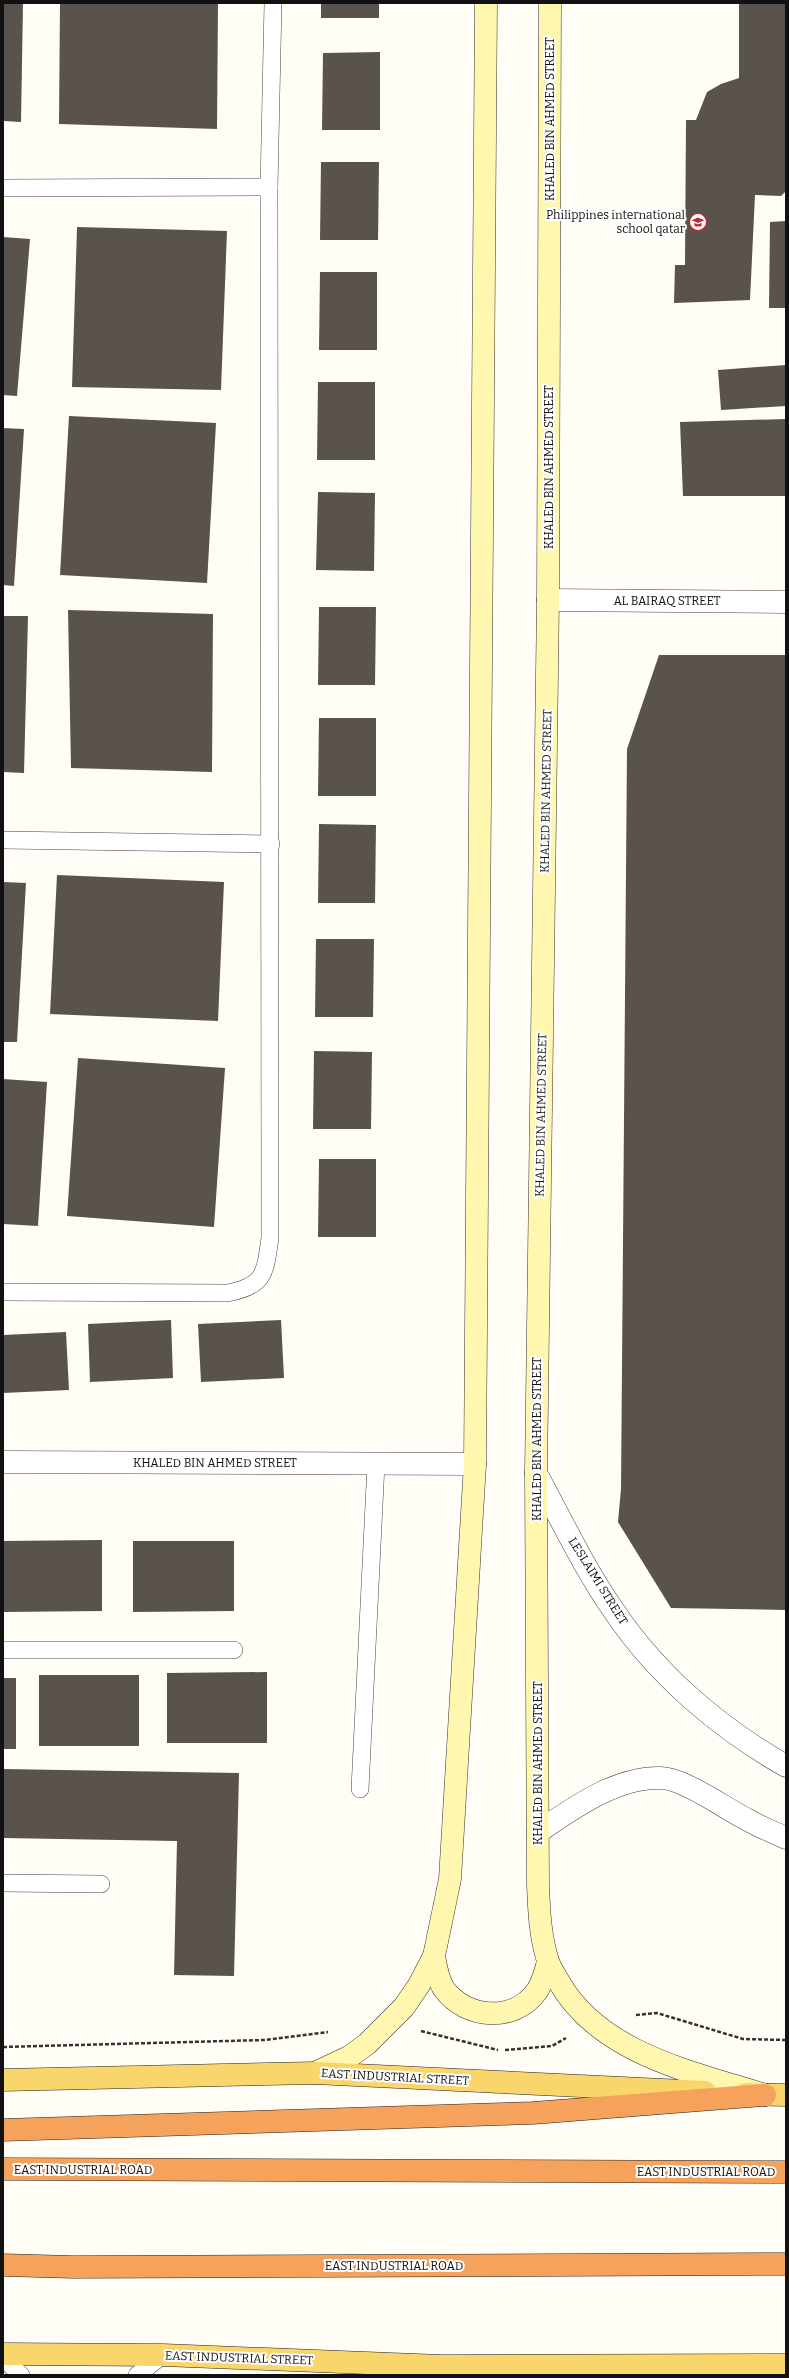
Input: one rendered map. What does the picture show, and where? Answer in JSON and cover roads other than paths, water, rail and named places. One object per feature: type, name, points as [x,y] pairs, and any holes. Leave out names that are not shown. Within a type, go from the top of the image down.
[{"type":"highway","points":[[3,2130],[533,2113],[776,2095]]},
{"type":"highway","name":"EAST INDUSTRIAL ROAD","points":[[3,2169],[786,2172]]},
{"type":"highway","name":"EAST INDUSTRIAL ROAD","points":[[3,2265],[73,2267],[786,2264]]},
{"type":"highway","points":[[3,2278],[73,2267]]},
{"type":"main road","points":[[315,2073],[349,2057],[390,2024],[420,1984],[434,1956],[450,1879],[475,1464],[486,3]]},
{"type":"main road","name":"KHALED BIN AHMED STREET","points":[[550,3],[548,600],[536,1473],[538,1885],[540,1923],[548,1962],[565,1991],[577,2006],[616,2040],[674,2066],[776,2095]]},
{"type":"main road","points":[[434,1956],[443,1987],[453,1999],[466,2008],[481,2013],[497,2014],[512,2010],[526,2002],[537,1991],[548,1962]]},
{"type":"main road","name":"EAST INDUSTRIAL STREET","points":[[3,2080],[315,2073],[776,2095]]},
{"type":"main road","name":"EAST INDUSTRIAL STREET","points":[[3,2354],[163,2355],[441,2371],[786,2365]]},
{"type":"street","name":"AL BAIRAQ STREET","points":[[548,600],[786,602]]},
{"type":"street","name":"KHALED BIN AHMED STREET","points":[[3,1462],[475,1464]]},
{"type":"street","name":"LESLAIMI STREET","points":[[536,1473],[613,1611],[646,1654],[698,1705],[757,1750],[786,1766]]},
{"type":"street","points":[[538,1832],[586,1799],[630,1782],[661,1777],[686,1786],[749,1821],[786,1838]]},
{"type":"lane","points":[[3,1292],[227,1293],[241,1290],[254,1284],[264,1274],[270,1238],[271,844],[269,187],[273,3]]},
{"type":"lane","points":[[3,188],[269,187]]},
{"type":"lane","points":[[3,840],[271,844]]},
{"type":"lane","points":[[360,1789],[376,1464]]},
{"type":"lane","points":[[3,1650],[234,1650]]},
{"type":"lane","points":[[3,1883],[101,1884]]},
{"type":"lane","points":[[137,2375],[163,2355]]},
{"type":"lane","points":[[3,2358],[21,2375]]},
{"type":"place","name":"Philippines international school qatar","points":[[698,222]]}]
